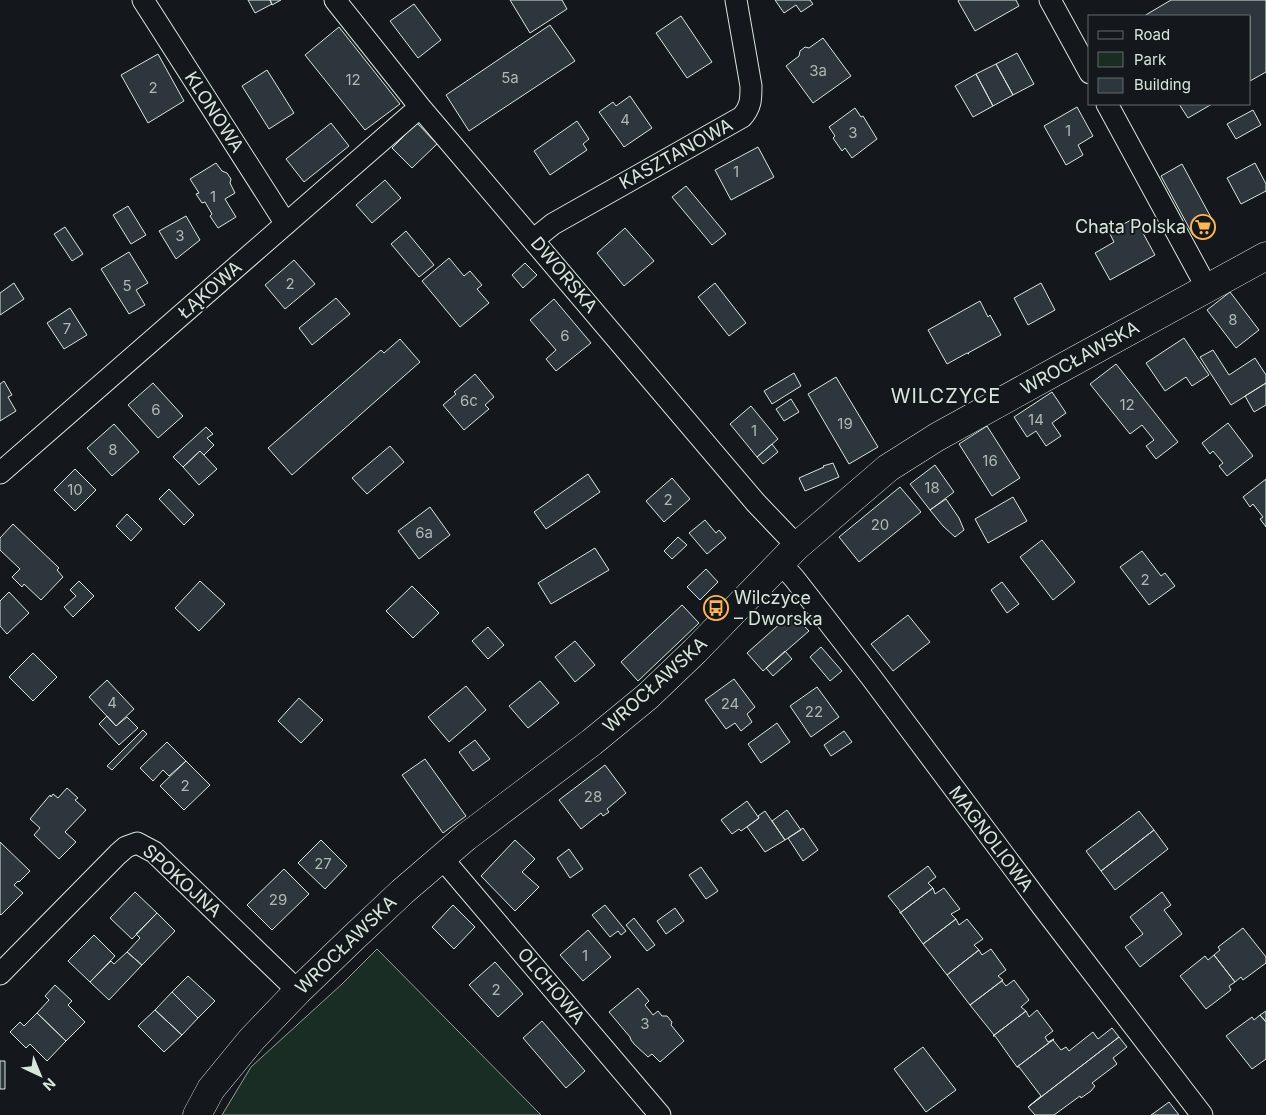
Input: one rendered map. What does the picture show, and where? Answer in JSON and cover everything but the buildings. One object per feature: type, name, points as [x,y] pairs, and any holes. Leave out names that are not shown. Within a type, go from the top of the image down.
[{"type":"street","name":"KLONOWA","points":[[143,0],[286,224]]},
{"type":"street","name":"DWORSKA","points":[[335,0],[420,107],[756,503],[789,554]]},
{"type":"street","name":"KASZTANOWA","points":[[533,240],[553,224],[742,117],[749,109],[751,86],[736,0]]},
{"type":"street","points":[[1050,0],[1088,69]]},
{"type":"street","points":[[1108,105],[1207,288]]},
{"type":"street","name":"ŁĄKOWA","points":[[0,472],[420,107]]},
{"type":"street","name":"WROCŁAWSKA","points":[[197,1115],[211,1089],[232,1062],[298,991],[402,892],[441,857],[522,793],[592,742],[648,696],[789,554],[888,468],[956,426],[1266,256]]},
{"type":"street","name":"MAGNOLIOWA","points":[[789,554],[794,578],[1202,1115]]},
{"type":"street","name":"SPOKOJNA","points":[[0,974],[118,854],[126,847],[137,842],[154,852],[298,991]]},
{"type":"street","name":"OLCHOWA","points":[[441,857],[660,1115]]},
{"type":"green space","points":[[377,949],[541,1115],[222,1115],[251,1067],[342,984]]},
{"type":"place","name":"Chata Polska","points":[[1203,227]]},
{"type":"place","name":"Wilczyce – Dworska","points":[[716,608]]},
{"type":"district","name":"WILCZYCE","points":[[946,396]]}]
